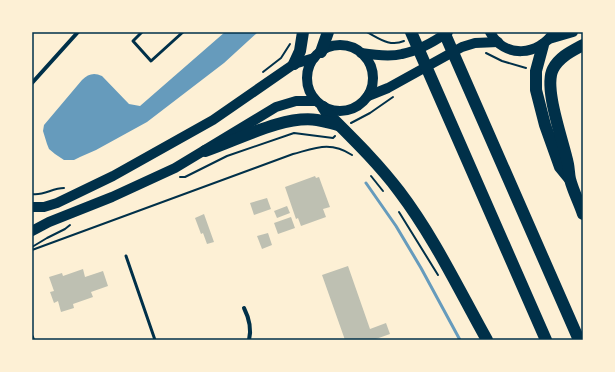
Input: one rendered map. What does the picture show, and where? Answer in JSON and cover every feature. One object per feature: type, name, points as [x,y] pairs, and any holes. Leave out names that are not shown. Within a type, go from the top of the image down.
[{"type":"highway","points":[[294,64],[300,51],[303,32]]},
{"type":"highway","points":[[317,55],[328,32]]},
{"type":"highway","points":[[411,32],[546,340]]},
{"type":"highway","points":[[444,32],[579,340]]},
{"type":"highway","points":[[549,38],[536,71],[536,90],[545,125],[560,167],[570,179]]},
{"type":"highway","points":[[583,45],[557,62],[552,70],[550,78],[557,125],[568,164],[570,179],[583,214]]},
{"type":"highway","points":[[320,104],[326,112],[359,144],[389,178],[407,202],[422,224],[487,340]]},
{"type":"highway","points":[[205,151],[229,143],[267,127],[287,122],[316,120],[342,128]]},
{"type":"main road","points":[[361,53],[401,55],[419,48],[448,32]]},
{"type":"main road","points":[[490,32],[498,42],[506,48],[515,51],[535,49],[549,38],[572,32]]},
{"type":"main road","points":[[368,96],[388,88],[462,47],[470,44],[498,42]]},
{"type":"main road","points":[[32,207],[44,207],[58,203],[113,176],[213,120],[294,64],[335,46],[355,49],[368,60],[372,68],[372,82],[368,96],[361,104],[352,109],[337,111],[320,104],[296,101],[276,107],[205,151],[152,179],[112,197],[49,222],[32,231]]},
{"type":"main road","points":[[317,55],[310,66],[307,75],[311,93],[320,104]]},
{"type":"street","points":[[32,84],[78,32]]},
{"type":"street","points":[[244,308],[250,326],[249,340]]},
{"type":"lane","points":[[142,32],[133,41],[151,61],[182,32]]},
{"type":"lane","points":[[126,256],[155,340]]},
{"type":"path","points":[[367,32],[381,40],[396,44]]},
{"type":"path","points":[[267,68],[285,53],[291,43]]},
{"type":"path","points":[[485,53],[502,61],[529,69]]},
{"type":"path","points":[[184,177],[222,158],[294,133],[333,138],[342,128],[370,113],[398,94]]},
{"type":"path","points":[[32,249],[294,154],[318,147],[325,146],[340,148],[346,150],[356,158]]},
{"type":"path","points":[[367,171],[384,192]]},
{"type":"path","points":[[32,194],[42,194],[58,188]]},
{"type":"path","points":[[398,209],[439,277]]},
{"type":"path","points":[[32,249],[47,238],[65,230]]},
{"type":"water","points":[[225,32],[258,32],[224,63],[147,122],[96,150],[74,160],[64,160],[49,149],[43,131],[44,125],[87,76],[94,74],[102,76],[129,104],[140,106]]},
{"type":"building","points":[[315,176],[316,178],[319,177],[330,207],[323,209],[326,217],[301,226],[298,218],[296,219],[285,187]]},
{"type":"building","points":[[267,198],[271,209],[254,215],[250,203]]},
{"type":"building","points":[[287,206],[290,213],[277,218],[274,211]]},
{"type":"building","points":[[204,214],[214,242],[207,244],[203,233],[201,234],[195,218]]},
{"type":"building","points":[[291,217],[295,228],[278,234],[274,223]]},
{"type":"building","points":[[268,233],[272,245],[262,249],[257,236]]},
{"type":"building","points":[[348,266],[370,329],[386,323],[390,334],[373,340],[345,340],[322,275]]},
{"type":"building","points":[[83,269],[85,277],[103,271],[108,286],[91,292],[93,297],[73,304],[74,308],[61,312],[58,301],[54,303],[50,292],[54,291],[49,277],[62,273],[63,276]]},
{"type":"waterway","points":[[366,183],[396,226],[421,268],[460,340]]}]
